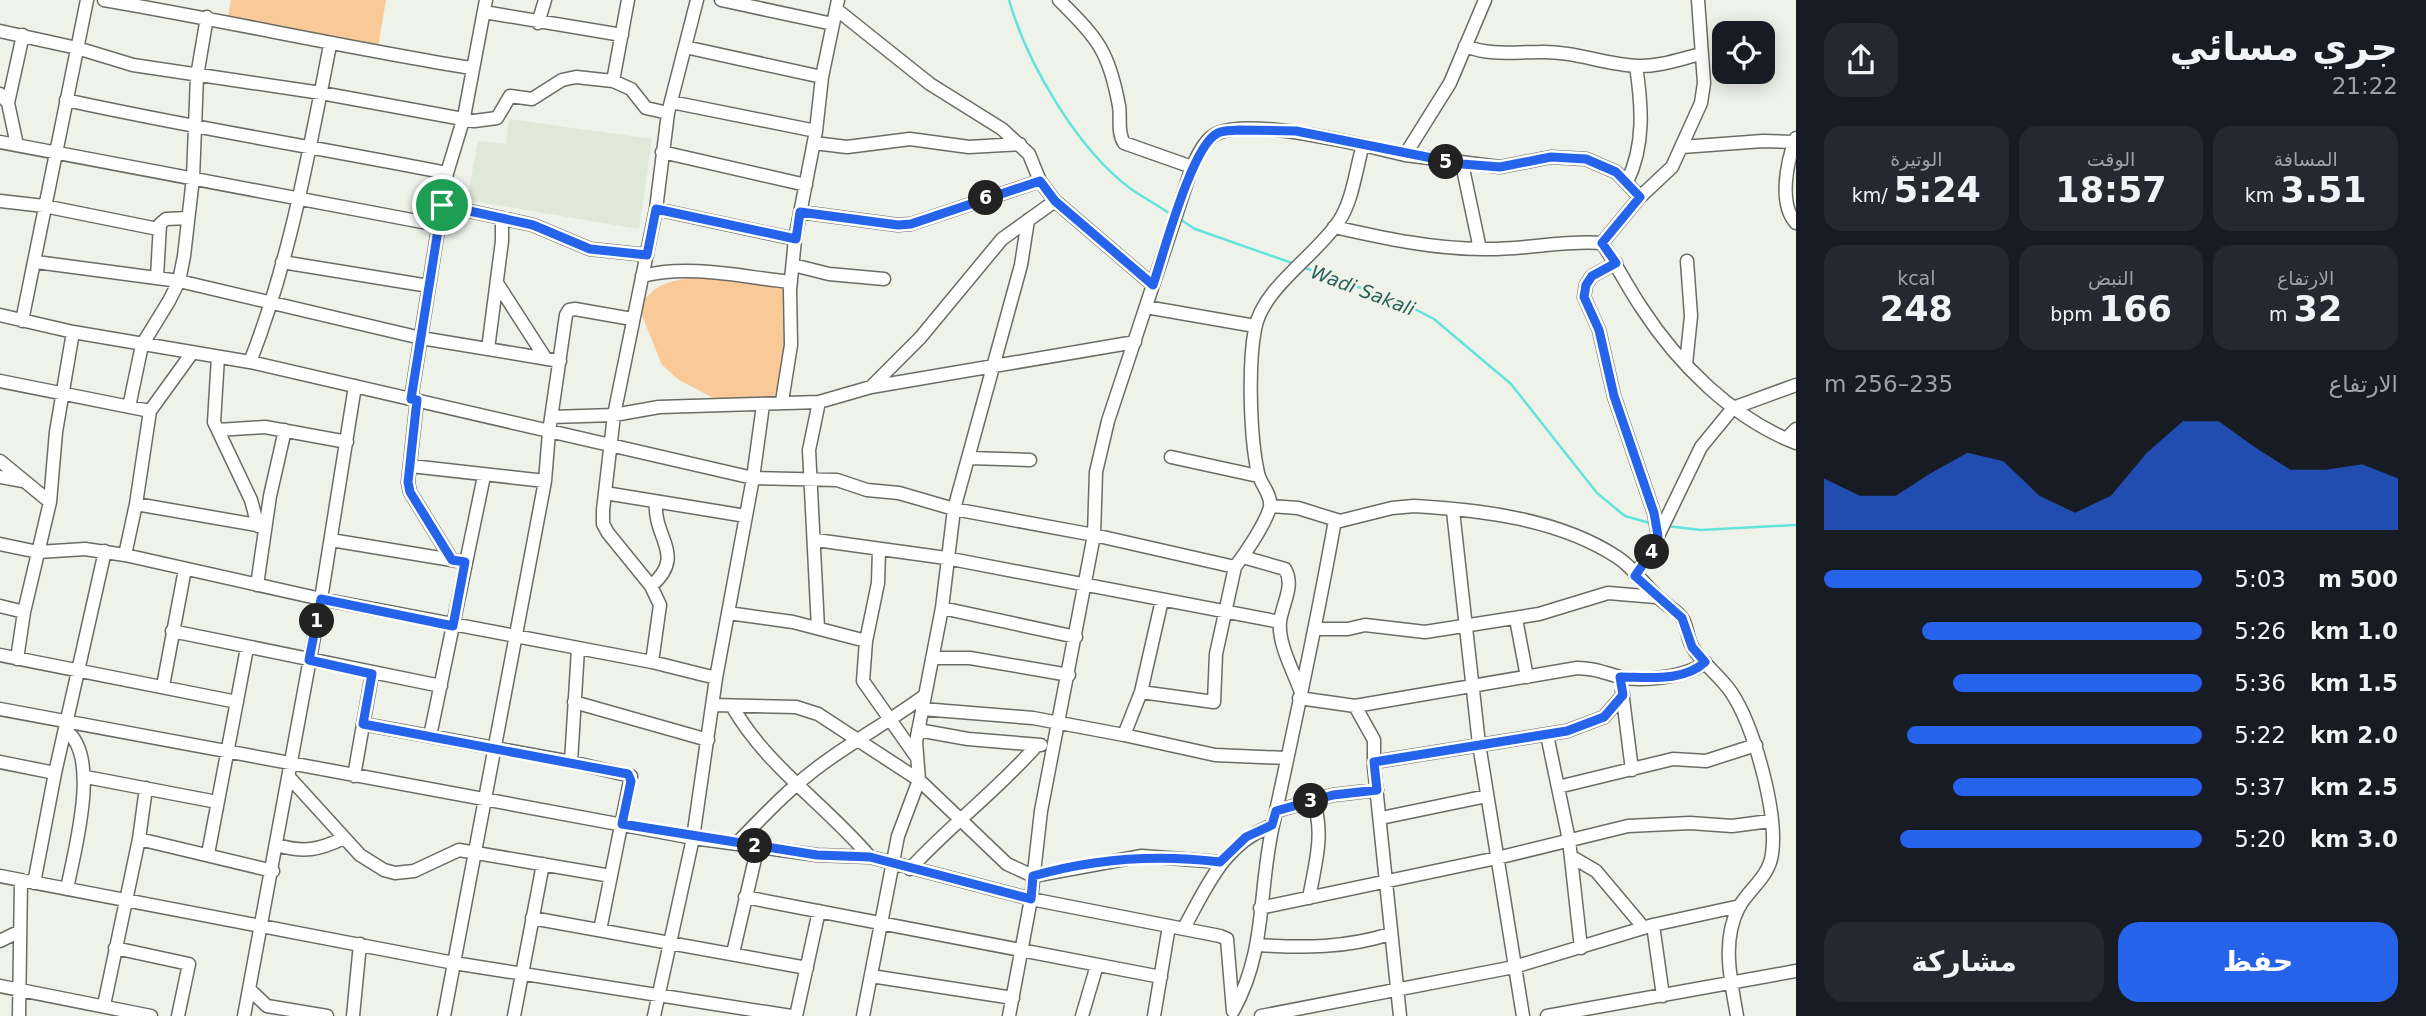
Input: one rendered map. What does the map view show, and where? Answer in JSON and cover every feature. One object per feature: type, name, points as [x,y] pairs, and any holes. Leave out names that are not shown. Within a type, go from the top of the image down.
[{"type":"street","points":[[22,321],[87,0]]},
{"type":"street","points":[[104,0],[207,17],[330,45],[471,68]]},
{"type":"street","points":[[538,23],[545,0]]},
{"type":"street","points":[[613,81],[628,0]]},
{"type":"street","points":[[652,662],[660,605],[650,586],[603,524],[605,493],[614,415],[656,209],[669,107],[697,0]]},
{"type":"street","points":[[721,0],[833,24]]},
{"type":"street","points":[[1059,0],[1102,46],[1113,79],[1121,117],[1119,136],[1124,143],[1192,167]]},
{"type":"street","points":[[1405,155],[1450,83],[1485,0]]},
{"type":"street","points":[[1602,243],[1640,197],[1672,167],[1701,103],[1704,83],[1698,0]]},
{"type":"street","points":[[782,401],[790,345],[791,282],[796,239],[815,137],[822,77],[837,4],[930,84],[981,114],[1020,144],[1029,154],[1040,181],[1055,201],[1153,285]]},
{"type":"street","points":[[459,561],[410,492],[414,399],[447,173],[464,117],[471,68],[485,6],[538,23],[622,35]]},
{"type":"street","points":[[129,407],[142,345],[179,281],[193,178],[197,76],[207,17]]},
{"type":"street","points":[[0,31],[77,48],[132,65],[464,117],[493,120],[510,96],[532,99],[569,78],[613,81],[634,90],[646,108],[669,107],[815,137],[847,147],[910,139],[968,148],[1020,144]]},
{"type":"street","points":[[17,145],[4,98],[23,35]]},
{"type":"street","points":[[250,362],[272,304],[299,200],[330,45]]},
{"type":"street","points":[[1465,46],[1492,54],[1540,51],[1583,55],[1636,66],[1659,64],[1701,54]]},
{"type":"street","points":[[685,47],[822,77]]},
{"type":"street","points":[[1627,183],[1637,163],[1640,143],[1641,98],[1636,66]]},
{"type":"street","points":[[66,100],[195,128],[310,146],[447,173]]},
{"type":"street","points":[[1009,1016],[1031,899],[1037,836],[1094,535],[1096,472],[1108,421],[1192,167],[1202,147],[1217,133],[1285,130],[1462,164],[1500,167],[1566,156],[1599,163],[1627,183],[1640,197]]},
{"type":"street","points":[[1682,147],[1763,141],[1794,145],[1787,204],[1788,214],[1796,223]]},
{"type":"street","points":[[0,142],[438,225]]},
{"type":"street","points":[[1141,692],[1213,702],[1214,663],[1239,562],[1270,506],[1266,489],[1258,476],[1251,364],[1255,326],[1269,299],[1334,227],[1345,206],[1363,145]]},
{"type":"street","points":[[662,152],[806,185]]},
{"type":"street","points":[[1462,164],[1480,249]]},
{"type":"street","points":[[800,212],[898,225],[911,224],[1040,181]]},
{"type":"street","points":[[0,201],[44,206],[158,229]]},
{"type":"street","points":[[871,387],[920,338],[1002,239],[1055,201]]},
{"type":"street","points":[[442,205],[533,225],[590,249],[647,255]]},
{"type":"street","points":[[656,209],[796,239]]},
{"type":"street","points":[[157,277],[158,229],[166,219],[188,218]]},
{"type":"street","points":[[488,349],[502,218]]},
{"type":"street","points":[[863,1016],[902,822],[919,780],[915,755],[918,730],[942,608],[954,509],[1021,265],[1028,220]]},
{"type":"street","points":[[1334,227],[1383,238],[1480,249],[1548,247],[1575,241],[1602,243]]},
{"type":"street","points":[[1602,243],[1640,305],[1686,364],[1733,408],[1791,441],[1796,429]]},
{"type":"street","points":[[1686,364],[1691,316],[1687,261]]},
{"type":"street","points":[[36,262],[179,281],[421,338],[553,360]]},
{"type":"street","points":[[282,262],[429,286]]},
{"type":"street","points":[[1616,263],[1592,276],[1586,285],[1584,297],[1599,330],[1614,396],[1654,513],[1658,536]]},
{"type":"street","points":[[793,265],[829,274],[884,279]]},
{"type":"street","points":[[642,276],[659,272],[694,271],[791,282]]},
{"type":"street","points":[[497,283],[553,360]]},
{"type":"street","points":[[1146,307],[1255,326]]},
{"type":"street","points":[[444,1016],[545,481],[553,360],[569,310],[632,319]]},
{"type":"street","points":[[0,314],[74,332],[250,362],[611,448],[753,478],[837,480],[867,489],[899,493],[954,509],[1285,569],[1290,584],[1280,622],[1282,641],[1299,694]]},
{"type":"street","points":[[17,659],[24,612],[50,502],[55,432],[74,332]]},
{"type":"street","points":[[551,417],[614,415],[659,407],[762,405],[782,401],[819,402],[871,387],[1135,342]]},
{"type":"street","points":[[125,555],[136,504],[150,411],[192,353]]},
{"type":"street","points":[[218,357],[213,416],[262,526]]},
{"type":"street","points":[[0,381],[150,411]]},
{"type":"street","points":[[1635,576],[1650,556],[1701,447],[1733,408],[1796,385]]},
{"type":"street","points":[[244,1016],[273,871],[321,599],[355,386]]},
{"type":"street","points":[[818,628],[810,450],[819,402]]},
{"type":"street","points":[[654,1016],[694,838],[716,678],[753,478],[762,405]]},
{"type":"street","points":[[218,430],[249,426],[347,442]]},
{"type":"street","points":[[257,585],[262,526],[285,430]]},
{"type":"street","points":[[1171,457],[1258,476]]},
{"type":"street","points":[[969,458],[1030,460]]},
{"type":"street","points":[[0,461],[50,502]]},
{"type":"street","points":[[411,466],[545,481]]},
{"type":"street","points":[[430,736],[453,626],[459,561],[484,476]]},
{"type":"street","points":[[0,477],[23,481]]},
{"type":"street","points":[[605,493],[746,516]]},
{"type":"street","points":[[650,586],[665,574],[669,562],[667,548],[656,522],[656,502]]},
{"type":"street","points":[[136,504],[262,526]]},
{"type":"street","points":[[1270,506],[1298,508],[1346,521],[1392,508],[1414,506],[1530,521],[1570,533],[1616,556],[1656,597],[1682,618],[1692,647],[1731,693],[1756,745],[1770,821],[1772,854],[1769,866],[1740,906],[1728,962],[1737,1016]]},
{"type":"street","points":[[1453,511],[1479,744],[1523,1016]]},
{"type":"street","points":[[1232,1014],[1246,986],[1259,945],[1272,825],[1335,520]]},
{"type":"street","points":[[331,540],[459,561]]},
{"type":"street","points":[[816,540],[946,558],[1280,622]]},
{"type":"street","points":[[0,544],[38,552],[85,549],[105,551],[321,599],[652,662],[716,678]]},
{"type":"street","points":[[879,550],[878,583],[866,641],[863,681],[915,755]]},
{"type":"street","points":[[19,1016],[20,931],[28,881],[67,725],[105,551]]},
{"type":"street","points":[[163,686],[185,569]]},
{"type":"street","points":[[1314,629],[1348,629],[1365,625],[1409,632],[1465,627],[1516,619],[1608,593],[1656,597]]},
{"type":"street","points":[[1124,736],[1141,692],[1161,600]]},
{"type":"street","points":[[0,606],[24,612]]},
{"type":"street","points":[[942,608],[1076,636]]},
{"type":"street","points":[[728,613],[818,628],[866,641]]},
{"type":"street","points":[[1516,619],[1527,677]]},
{"type":"street","points":[[172,631],[440,686]]},
{"type":"street","points":[[208,854],[247,648]]},
{"type":"street","points":[[571,762],[578,649]]},
{"type":"street","points":[[0,655],[237,702]]},
{"type":"street","points":[[932,658],[970,658],[1069,676]]},
{"type":"street","points":[[1299,694],[1355,706],[1577,668],[1601,669],[1620,677],[1685,674],[1705,662]]},
{"type":"street","points":[[354,776],[372,674]]},
{"type":"street","points":[[1620,677],[1632,771]]},
{"type":"street","points":[[1374,762],[1546,735],[1585,726],[1604,717],[1623,695]]},
{"type":"street","points":[[574,702],[708,740]]},
{"type":"street","points":[[737,844],[796,784],[869,731],[923,703],[1060,722],[1215,755],[1286,758]]},
{"type":"street","points":[[713,705],[807,709],[919,780],[1007,864],[1033,876],[1142,856],[1220,862]]},
{"type":"street","points":[[732,706],[766,754],[836,818],[870,857]]},
{"type":"street","points":[[1355,706],[1374,740],[1384,881],[1399,1016]]},
{"type":"street","points":[[0,709],[67,725],[227,752],[289,771],[354,776],[487,798],[694,838],[817,855],[870,857],[1031,899],[1184,928],[1227,939],[1232,1014]]},
{"type":"street","points":[[363,724],[571,762],[631,776],[600,930]]},
{"type":"street","points":[[67,725],[76,740],[86,777],[67,888]]},
{"type":"street","points":[[918,730],[968,739],[1055,748]]},
{"type":"street","points":[[1546,735],[1572,857],[1581,948]]},
{"type":"street","points":[[911,869],[1010,775],[1037,745]]},
{"type":"street","points":[[1558,787],[1673,759],[1706,761],[1756,745]]},
{"type":"street","points":[[0,762],[55,773]]},
{"type":"street","points":[[289,771],[344,838],[371,864],[395,873],[414,871],[453,850],[611,876]]},
{"type":"street","points":[[86,777],[217,802]]},
{"type":"street","points":[[104,1005],[124,899],[139,839],[146,788]]},
{"type":"street","points":[[1276,811],[1313,801],[1377,790]]},
{"type":"street","points":[[1381,818],[1487,796]]},
{"type":"street","points":[[1309,898],[1319,839],[1313,801]]},
{"type":"street","points":[[1261,908],[1497,858],[1628,826],[1690,823],[1732,826],[1770,821]]},
{"type":"street","points":[[1184,928],[1220,862],[1246,837],[1272,825]]},
{"type":"street","points":[[277,845],[295,850],[318,850],[344,838]]},
{"type":"street","points":[[139,839],[273,871]]},
{"type":"street","points":[[733,953],[758,846]]},
{"type":"street","points":[[1572,857],[1596,872],[1648,927],[1663,996]]},
{"type":"street","points":[[514,1016],[543,864]]},
{"type":"street","points":[[0,876],[454,962],[658,995],[725,1010],[791,1016]]},
{"type":"street","points":[[745,897],[1161,976]]},
{"type":"street","points":[[1261,1016],[1514,967],[1648,927],[1740,906]]},
{"type":"street","points":[[796,1016],[819,911]]},
{"type":"street","points":[[532,918],[807,968]]},
{"type":"street","points":[[1154,1016],[1169,926]]},
{"type":"street","points":[[0,941],[20,931]]},
{"type":"street","points":[[1259,945],[1353,945],[1390,934]]},
{"type":"street","points":[[353,1016],[360,944]]},
{"type":"street","points":[[115,948],[189,964],[178,1016]]},
{"type":"street","points":[[1084,1016],[1097,965]]},
{"type":"street","points":[[1547,1016],[1592,1012],[1796,971]]},
{"type":"street","points":[[871,976],[1013,998]]},
{"type":"street","points":[[0,986],[19,993],[104,1005],[151,1016]]},
{"type":"street","points":[[249,989],[270,1011],[327,1016]]},
{"type":"shaded area","points":[[231,0],[386,0],[378,47],[228,17]]},
{"type":"shaded area","points":[[509,119],[652,139],[639,229],[467,200],[478,141],[506,144]]},
{"type":"shaded area","points":[[697,277],[783,285],[785,364],[777,392],[769,402],[719,401],[679,380],[662,365],[639,308],[657,288],[678,280]]},
{"type":"waterway","name":"Wadi Sakali","points":[[1009,0],[1017,25],[1041,77],[1073,128],[1111,172],[1131,189],[1172,215]]},
{"type":"waterway","name":"Wadi Sakali","points":[[1178,218],[1195,229],[1295,264]]},
{"type":"waterway","name":"Wadi Sakali","points":[[1305,268],[1403,303],[1434,319],[1511,384],[1597,493],[1625,516],[1653,524]]},
{"type":"waterway","name":"Wadi Sakali","points":[[1667,526],[1701,530],[1796,525]]},
{"type":"route","points":[[1239,130],[1296,131],[1405,155],[1500,167],[1566,156],[1599,163],[1616,172],[1640,197],[1602,243],[1616,263],[1592,276],[1586,285],[1584,297],[1599,330],[1614,396],[1654,513],[1658,536],[1655,547],[1635,576],[1682,618],[1692,647],[1705,662],[1697,670],[1685,674],[1620,677],[1623,695],[1604,717],[1585,726],[1546,735],[1374,762],[1377,790],[1333,795],[1276,811],[1272,825],[1246,837],[1220,862],[1142,856],[1057,869],[1033,876],[1031,899],[870,857],[817,855],[694,838],[622,824],[631,781],[628,774],[363,724],[372,674],[309,660],[321,599],[453,626],[465,562],[452,560],[449,551],[415,502],[408,482],[417,400],[411,399],[442,205],[533,225],[590,249],[647,255],[656,209],[796,239],[800,212],[898,225],[911,224],[1012,188],[1040,181],[1055,201],[1083,222],[1108,248],[1153,285],[1192,167],[1202,147],[1217,133],[1239,130]]}]
